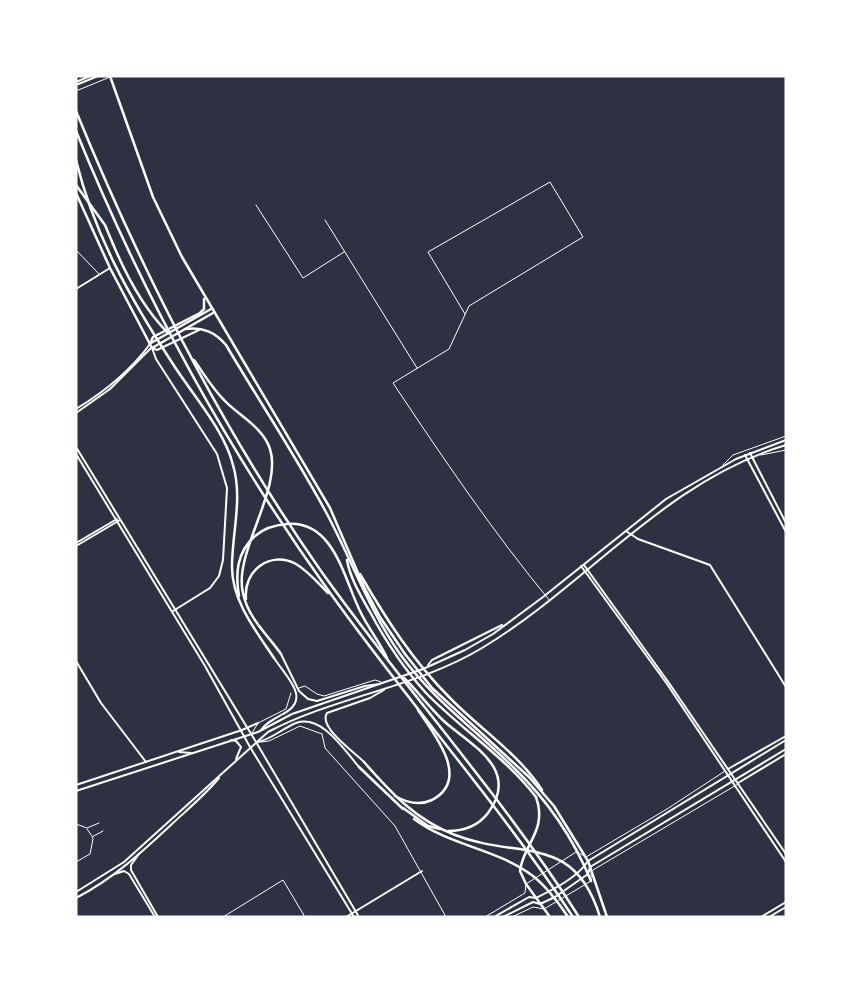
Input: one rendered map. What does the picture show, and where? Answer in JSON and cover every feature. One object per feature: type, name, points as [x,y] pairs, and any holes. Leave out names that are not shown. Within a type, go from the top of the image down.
[{"type":"highway","points":[[110,76],[153,197],[213,313],[330,508],[363,588],[416,669],[459,714],[501,751],[548,798]]},
{"type":"highway","points":[[76,111],[154,286],[216,407],[290,526],[398,674],[516,826],[579,917]]},
{"type":"highway","points":[[76,131],[141,278],[164,324],[250,473],[335,600],[506,820],[572,917]]},
{"type":"highway","points":[[76,160],[92,214],[113,264],[170,360],[226,446],[231,458],[238,499],[232,566],[237,594],[243,608],[274,658]]},
{"type":"highway","points":[[76,185],[105,225],[128,276],[155,317],[170,335]]},
{"type":"highway","points":[[76,193],[110,268],[151,346]]},
{"type":"highway","points":[[151,346],[153,338],[204,309],[203,295]]},
{"type":"highway","points":[[151,346],[211,309]]},
{"type":"highway","points":[[151,346],[213,313]]},
{"type":"highway","points":[[186,328],[205,329],[220,337],[226,345],[327,514],[346,556],[388,637],[412,670],[442,702],[515,768],[530,785],[558,822],[585,866],[591,881]]},
{"type":"highway","points":[[188,351],[215,390],[264,437],[272,455],[270,479],[245,565],[242,593],[250,612],[280,654]]},
{"type":"highway","points":[[243,608],[236,581],[236,570],[245,547],[267,528],[294,523],[303,526],[325,539],[334,551],[360,612],[390,663]]},
{"type":"highway","points":[[346,556],[349,569],[361,596],[377,625],[410,674],[426,693],[513,771],[536,798]]},
{"type":"highway","points":[[250,612],[246,597],[248,580],[257,567],[265,562],[290,561],[308,573],[335,600]]},
{"type":"highway","points":[[354,564],[398,636],[423,669],[473,721],[519,762],[548,798],[588,861],[607,917]]},
{"type":"highway","points":[[398,674],[446,723],[482,750],[489,759],[497,776],[495,802],[480,822],[464,830],[440,830],[428,826],[403,808]]},
{"type":"highway","points":[[390,793],[413,804],[424,803],[439,795],[446,785],[450,772],[441,745],[410,698]]},
{"type":"highway","points":[[364,762],[390,793],[412,811],[456,835],[477,842],[540,852],[566,863],[584,881],[594,897],[600,917]]},
{"type":"highway","points":[[359,767],[422,825],[439,835],[524,870],[547,889],[568,917]]},
{"type":"highway","points":[[530,785],[536,798],[538,822],[533,840],[520,868],[521,876],[550,917]]},
{"type":"main road","points":[[76,84],[90,76]]},
{"type":"main road","points":[[76,84],[98,76]]},
{"type":"main road","points":[[76,289],[110,268]]},
{"type":"main road","points":[[151,346],[158,350],[194,331],[205,329]]},
{"type":"main road","points":[[76,409],[111,384],[151,346]]},
{"type":"main road","points":[[76,413],[110,390],[151,346]]},
{"type":"main road","points":[[151,346],[156,359],[217,454],[227,488],[223,560],[219,576],[210,588],[173,611]]},
{"type":"main road","points":[[76,791],[251,734],[292,714],[410,674],[465,650],[545,595],[666,499],[723,465],[750,452],[786,440]]},
{"type":"main road","points":[[76,898],[115,874],[139,854],[206,793],[256,742],[295,718],[428,675],[480,649],[550,601],[677,498],[752,458],[786,445]]},
{"type":"main road","points":[[76,447],[173,611],[256,742],[359,917]]},
{"type":"main road","points":[[750,452],[786,523]]},
{"type":"main road","points":[[76,454],[118,520]]},
{"type":"main road","points":[[745,455],[786,532]]},
{"type":"main road","points":[[76,543],[118,520]]},
{"type":"main road","points":[[76,546],[118,520]]},
{"type":"main road","points":[[626,531],[630,535],[710,565],[786,687]]},
{"type":"main road","points":[[582,565],[667,684],[786,862]]},
{"type":"main road","points":[[173,611],[250,747],[354,917]]},
{"type":"main road","points":[[280,654],[298,691],[308,699],[317,701],[365,686],[384,683]]},
{"type":"main road","points":[[260,730],[266,723],[292,710],[297,704],[298,696],[274,658]]},
{"type":"main road","points":[[76,661],[101,703],[146,762]]},
{"type":"main road","points":[[364,762],[330,730],[324,723],[325,717],[327,713],[370,698],[387,688]]},
{"type":"main road","points":[[256,742],[265,740],[298,723],[308,721],[318,724],[359,767]]},
{"type":"main road","points":[[76,785],[258,723]]},
{"type":"main road","points":[[726,770],[786,736]]},
{"type":"main road","points":[[226,741],[235,740],[240,746],[241,752],[234,763]]},
{"type":"main road","points":[[494,917],[528,897],[536,898],[562,884],[585,866],[588,861],[786,740]]},
{"type":"main road","points":[[503,917],[533,902],[540,904],[560,893],[588,874],[590,867],[786,748]]},
{"type":"main road","points":[[177,751],[191,753]]},
{"type":"main road","points":[[738,783],[786,754]]},
{"type":"main road","points":[[726,770],[736,779],[786,854]]},
{"type":"main road","points":[[76,892],[124,862],[205,787],[219,778]]},
{"type":"main road","points":[[139,854],[131,865],[131,870],[157,917]]},
{"type":"main road","points":[[115,874],[124,871],[129,874],[157,917]]},
{"type":"main road","points":[[346,917],[422,871]]},
{"type":"main road","points":[[761,917],[786,902]]},
{"type":"main road","points":[[769,917],[786,907]]},
{"type":"street","points":[[76,91],[110,76]]},
{"type":"street","points":[[465,314],[428,252],[550,182],[582,237],[469,306],[449,349],[393,383],[420,427],[497,536],[550,601]]},
{"type":"street","points":[[256,206],[302,278],[344,251]]},
{"type":"street","points":[[325,220],[418,368]]},
{"type":"street","points":[[76,250],[82,254],[100,275]]},
{"type":"street","points":[[723,465],[733,455],[786,436]]},
{"type":"street","points":[[758,456],[786,450]]},
{"type":"street","points":[[299,688],[305,686],[324,696],[375,680],[384,683]]},
{"type":"street","points":[[251,734],[258,723],[286,708],[291,693]]},
{"type":"street","points":[[256,742],[269,741],[300,726],[323,734],[325,748],[395,826],[422,871],[446,917]]},
{"type":"street","points":[[484,917],[525,893],[526,884],[576,852],[586,857],[668,809],[726,770]]},
{"type":"street","points":[[512,917],[533,907],[544,909],[591,881],[592,871],[738,783]]},
{"type":"street","points":[[87,828],[98,823]]},
{"type":"street","points":[[76,824],[87,828],[92,836],[90,854],[76,862]]},
{"type":"street","points":[[92,836],[103,831]]},
{"type":"street","points":[[223,917],[284,880],[305,917]]}]
